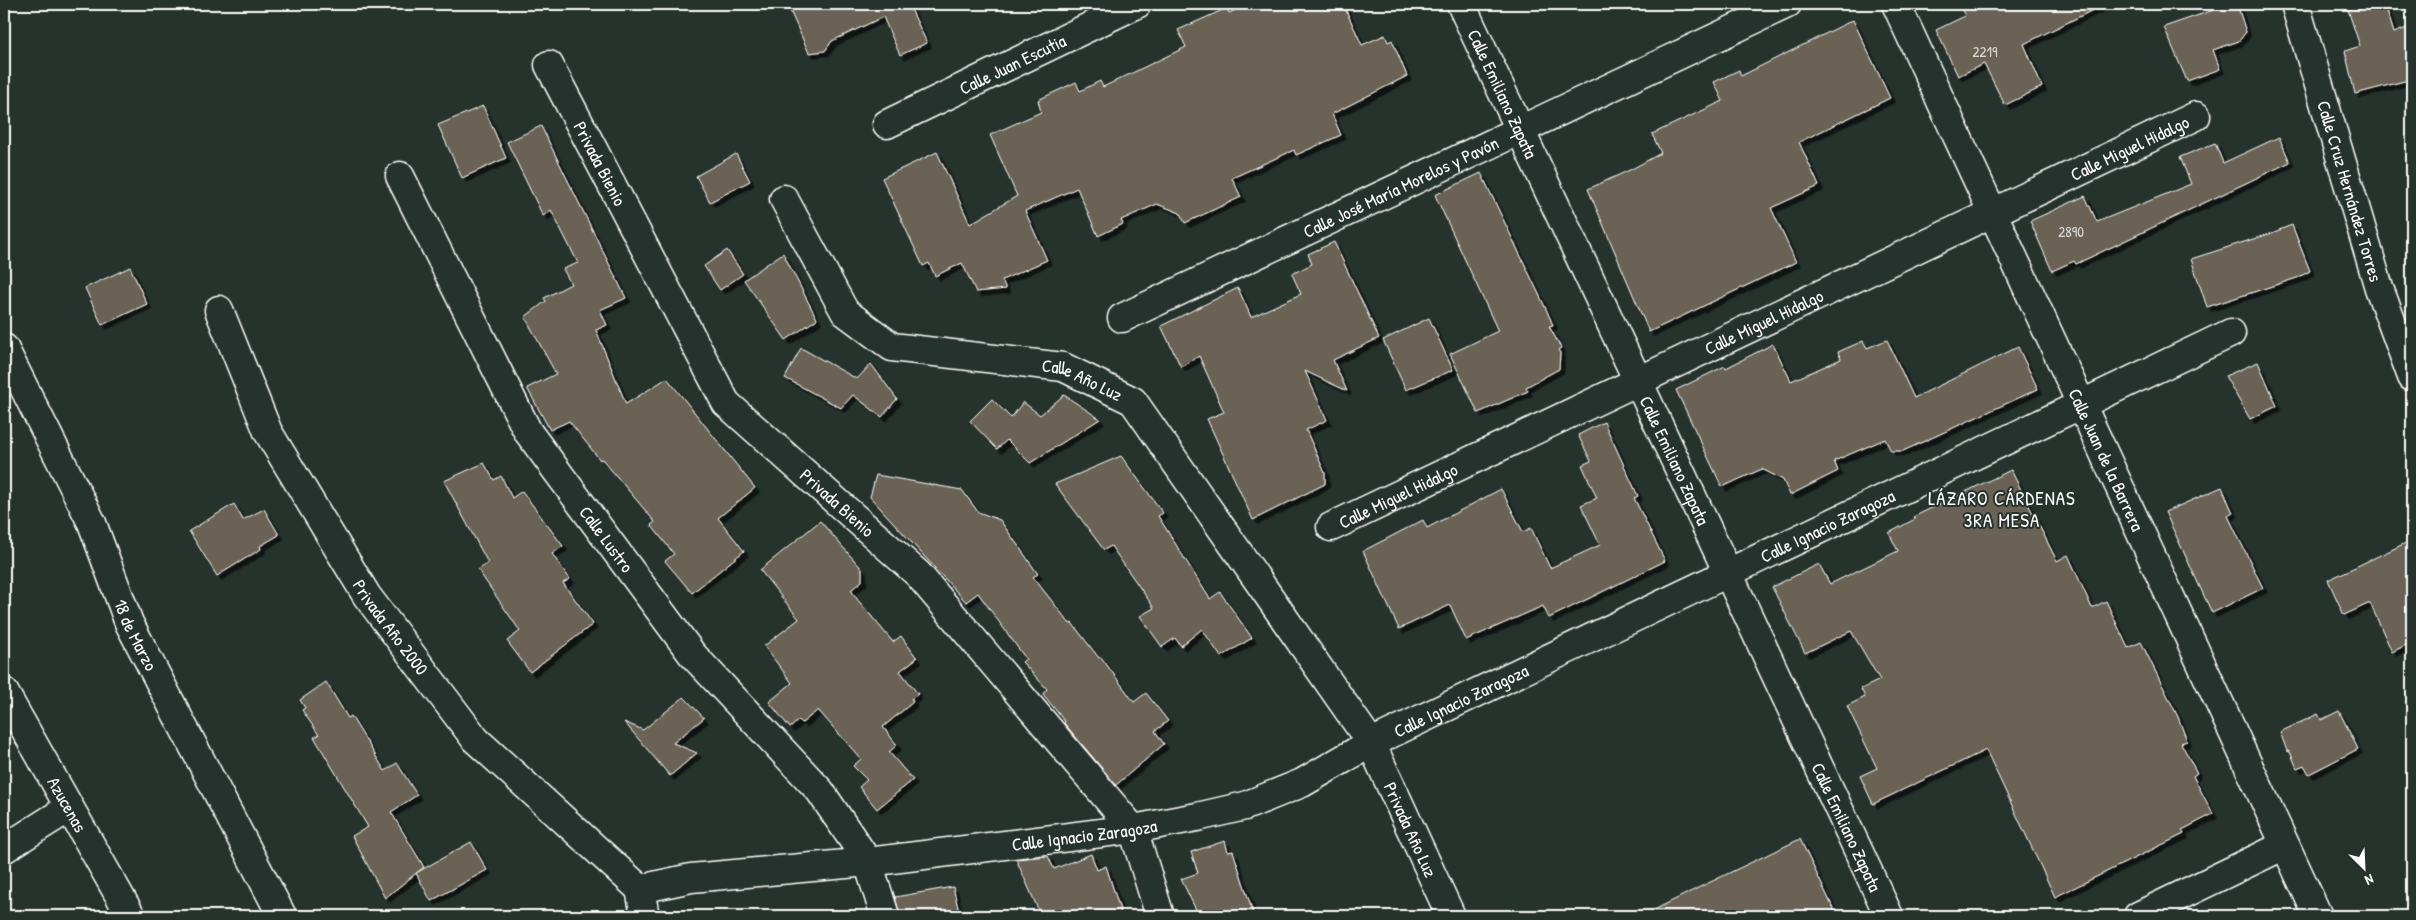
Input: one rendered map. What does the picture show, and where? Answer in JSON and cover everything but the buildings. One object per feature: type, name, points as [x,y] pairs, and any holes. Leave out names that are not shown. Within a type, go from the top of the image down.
[{"type":"street","name":"Calle Juan Escutia","points":[[887,124],[1137,4]]},
{"type":"street","name":"Calle Emiliano Zapata","points":[[1460,4],[1889,916]]},
{"type":"street","name":"Calle José María Morelos y Pavón","points":[[1122,318],[1787,4]]},
{"type":"street","name":"Calle Juan de la Barrera","points":[[1896,4],[2318,916]]},
{"type":"street","name":"Calle Cruz Hernández Torres","points":[[2295,4],[2379,288],[2412,377]]},
{"type":"street","name":"Privada Bienio","points":[[549,65],[726,403],[918,574],[1133,829],[1160,916]]},
{"type":"street","name":"Calle Miguel Hidalgo","points":[[1330,527],[2196,116]]},
{"type":"street","name":"Calle Lustro","points":[[400,176],[528,432],[692,654],[820,791],[868,862],[885,916]]},
{"type":"street","name":"Calle Año Luz","points":[[784,199],[845,312],[892,347],[1063,367],[1132,402],[1371,743]]},
{"type":"street","name":"Privada Año 2000","points":[[219,310],[268,432],[366,596],[476,740],[640,889]]},
{"type":"street","name":"Calle Ignacio Zaragoza","points":[[640,889],[691,878],[868,862],[1133,829],[1245,806],[1302,783],[1371,743],[2231,333]]},
{"type":"street","name":"18 de Marzo","points":[[4,348],[92,523],[129,623],[282,916]]},
{"type":"street","name":"Azucenas","points":[[4,692],[130,916]]},
{"type":"street","name":"Privada Año Luz","points":[[1371,743],[1451,916]]},
{"type":"street","points":[[4,849],[68,808]]},
{"type":"street","points":[[2138,916],[2285,845]]},
{"type":"street","points":[[640,889],[645,916]]},
{"type":"district","name":"LÁZARO CÁRDENAS 3RA MESA","points":[[2002,509]]}]
